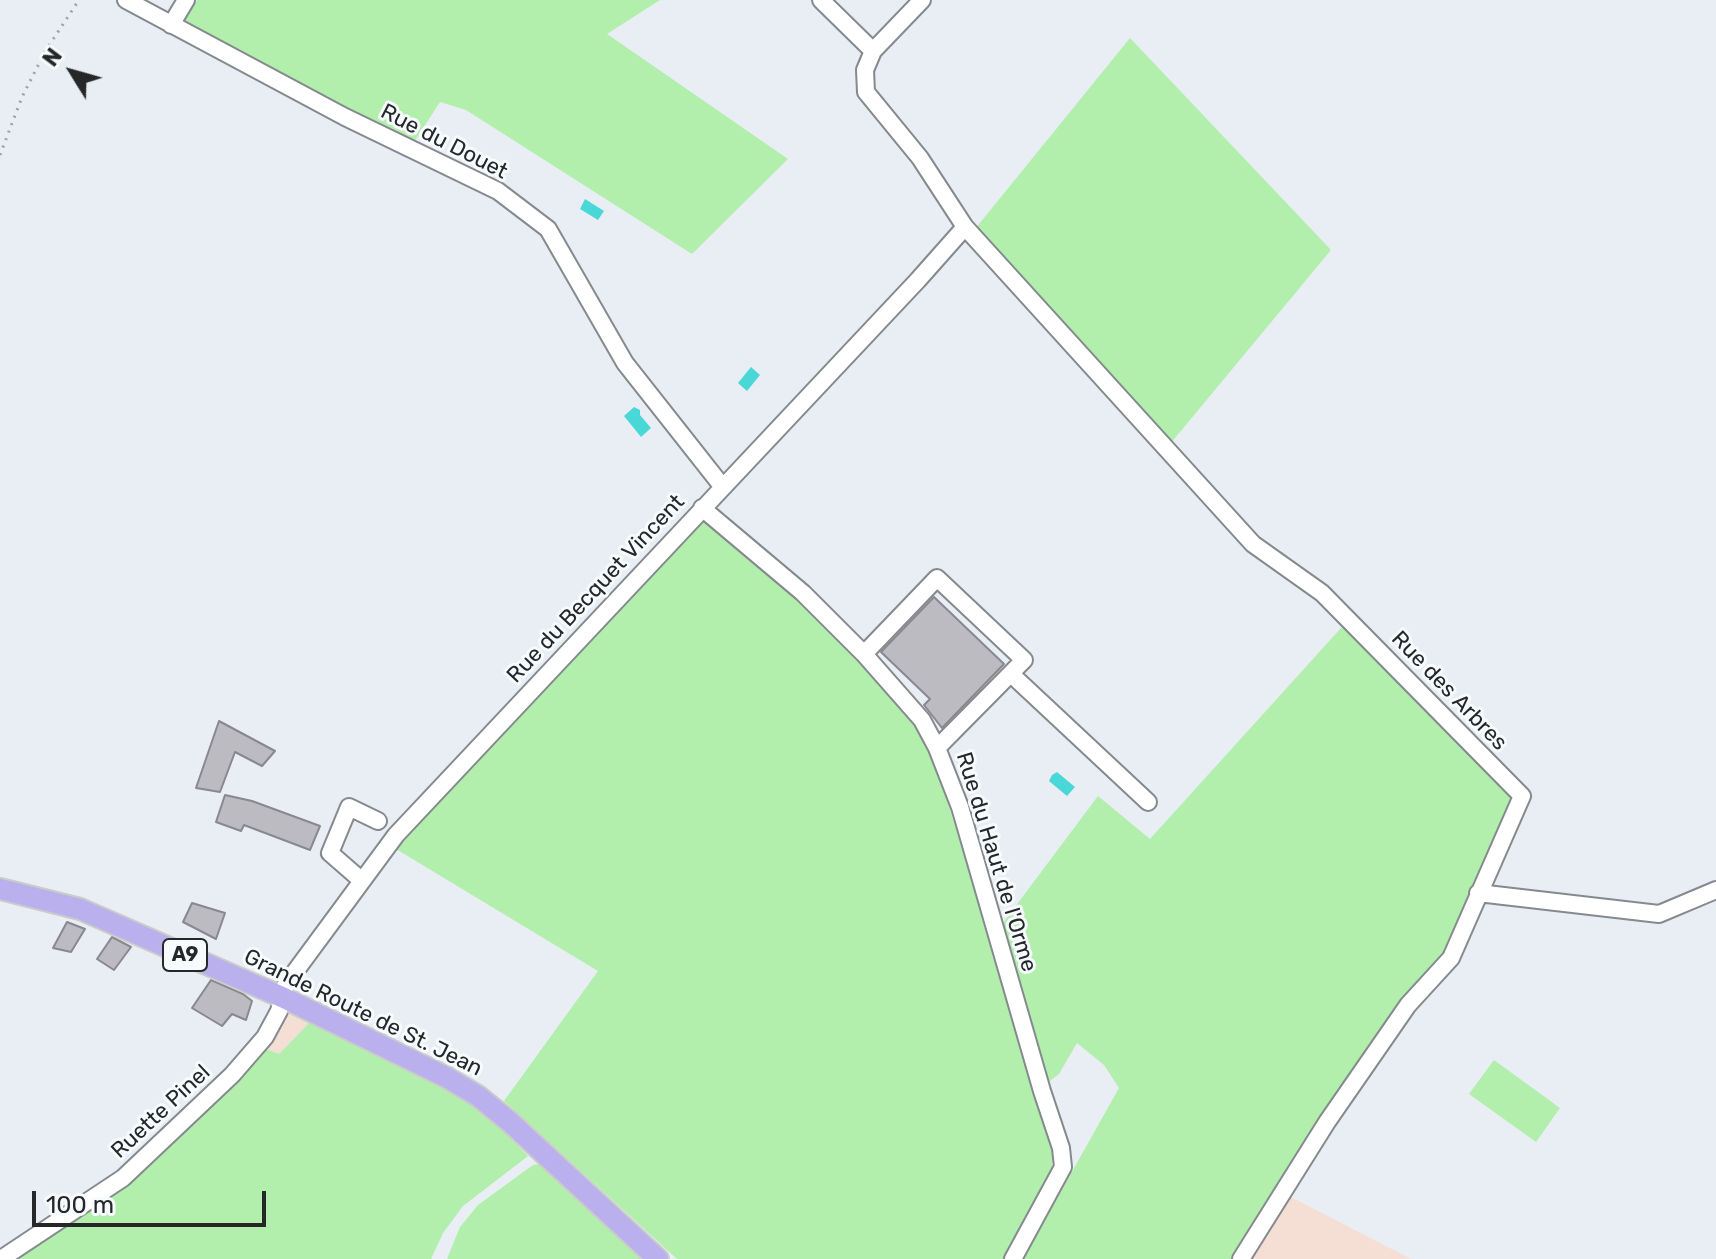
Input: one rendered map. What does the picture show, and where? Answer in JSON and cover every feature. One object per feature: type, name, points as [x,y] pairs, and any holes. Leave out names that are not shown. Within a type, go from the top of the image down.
[{"type":"main road","name":"Grande Route de St. Jean","points":[[0,889],[80,909],[282,997],[446,1077],[478,1096],[510,1122],[658,1259]]},
{"type":"street","name":"Rue du Douet","points":[[126,0],[345,117],[498,191],[548,229],[625,363],[722,486]]},
{"type":"street","points":[[171,25],[186,0]]},
{"type":"street","points":[[821,0],[873,51]]},
{"type":"street","points":[[922,0],[873,51],[865,70],[866,92],[920,158],[965,227]]},
{"type":"street","name":"Rue du Becquet Vincent","points":[[282,997],[286,984],[396,835],[965,227]]},
{"type":"street","name":"Rue des Arbres","points":[[965,227],[1253,544],[1322,593],[1522,796],[1451,958],[1408,1005],[1327,1122],[1241,1259]]},
{"type":"street","name":"Rue du Haut de l'Orme","points":[[702,508],[803,593],[864,654],[922,720],[937,748],[960,807],[1061,1148],[1063,1167],[1013,1259]]},
{"type":"street","points":[[864,654],[937,578],[1024,660],[937,748]]},
{"type":"street","points":[[1011,674],[1148,802]]},
{"type":"street","points":[[361,880],[330,853],[349,807],[378,821]]},
{"type":"street","points":[[1478,893],[1659,914],[1716,890]]},
{"type":"street","name":"Ruette Pinel","points":[[1,1259],[123,1178],[232,1075],[265,1037],[279,1011],[282,997]]},
{"type":"path","points":[[0,155],[22,97],[46,50],[79,0]]},
{"type":"shaded area","points":[[295,1014],[310,1022],[279,1054],[266,1049],[284,1016]]},
{"type":"shaded area","points":[[1287,1195],[1411,1259],[1248,1259]]},
{"type":"green space","points":[[197,0],[660,0],[607,34],[788,159],[692,254],[466,110],[440,102],[414,142],[336,106],[184,22]]},
{"type":"green space","points":[[1130,38],[1331,250],[1170,444],[975,229]]},
{"type":"green space","points":[[701,520],[782,580],[859,656],[911,719],[934,759],[1022,1038],[1036,1101],[1054,1152],[1050,1179],[1007,1259],[677,1259],[504,1101],[598,971],[396,849],[437,799]]},
{"type":"green space","points":[[1341,628],[1350,630],[1511,797],[1447,954],[1405,999],[1267,1201],[1234,1259],[1023,1259],[1119,1088],[1104,1065],[1077,1043],[1059,1074],[1046,1084],[1003,923],[1098,796],[1150,839]]},
{"type":"green space","points":[[310,1022],[439,1082],[484,1111],[528,1156],[463,1206],[443,1233],[431,1259],[11,1259],[143,1170],[236,1085],[266,1049],[279,1054]]},
{"type":"green space","points":[[1494,1060],[1560,1108],[1536,1142],[1469,1094]]},
{"type":"green space","points":[[541,1164],[642,1259],[447,1259],[460,1227],[478,1205],[533,1165]]},
{"type":"water","points":[[585,199],[604,211],[598,220],[580,209]]},
{"type":"water","points":[[751,367],[760,375],[747,391],[738,383]]},
{"type":"water","points":[[634,407],[640,410],[640,415],[651,428],[641,437],[624,416]]},
{"type":"water","points":[[1057,772],[1075,787],[1067,796],[1049,781]]},
{"type":"building","points":[[934,597],[1004,664],[942,728],[924,705],[930,699],[881,652]]},
{"type":"building","points":[[219,721],[275,751],[262,766],[235,752],[220,792],[196,788]]},
{"type":"building","points":[[225,795],[252,801],[320,826],[310,850],[244,825],[241,831],[216,822]]},
{"type":"building","points":[[192,903],[225,913],[216,939],[183,922]]},
{"type":"building","points":[[67,922],[85,929],[71,952],[53,948]]},
{"type":"building","points":[[112,937],[131,947],[114,970],[97,959]]},
{"type":"building","points":[[211,980],[252,1001],[246,1020],[232,1014],[222,1026],[192,1008]]}]
